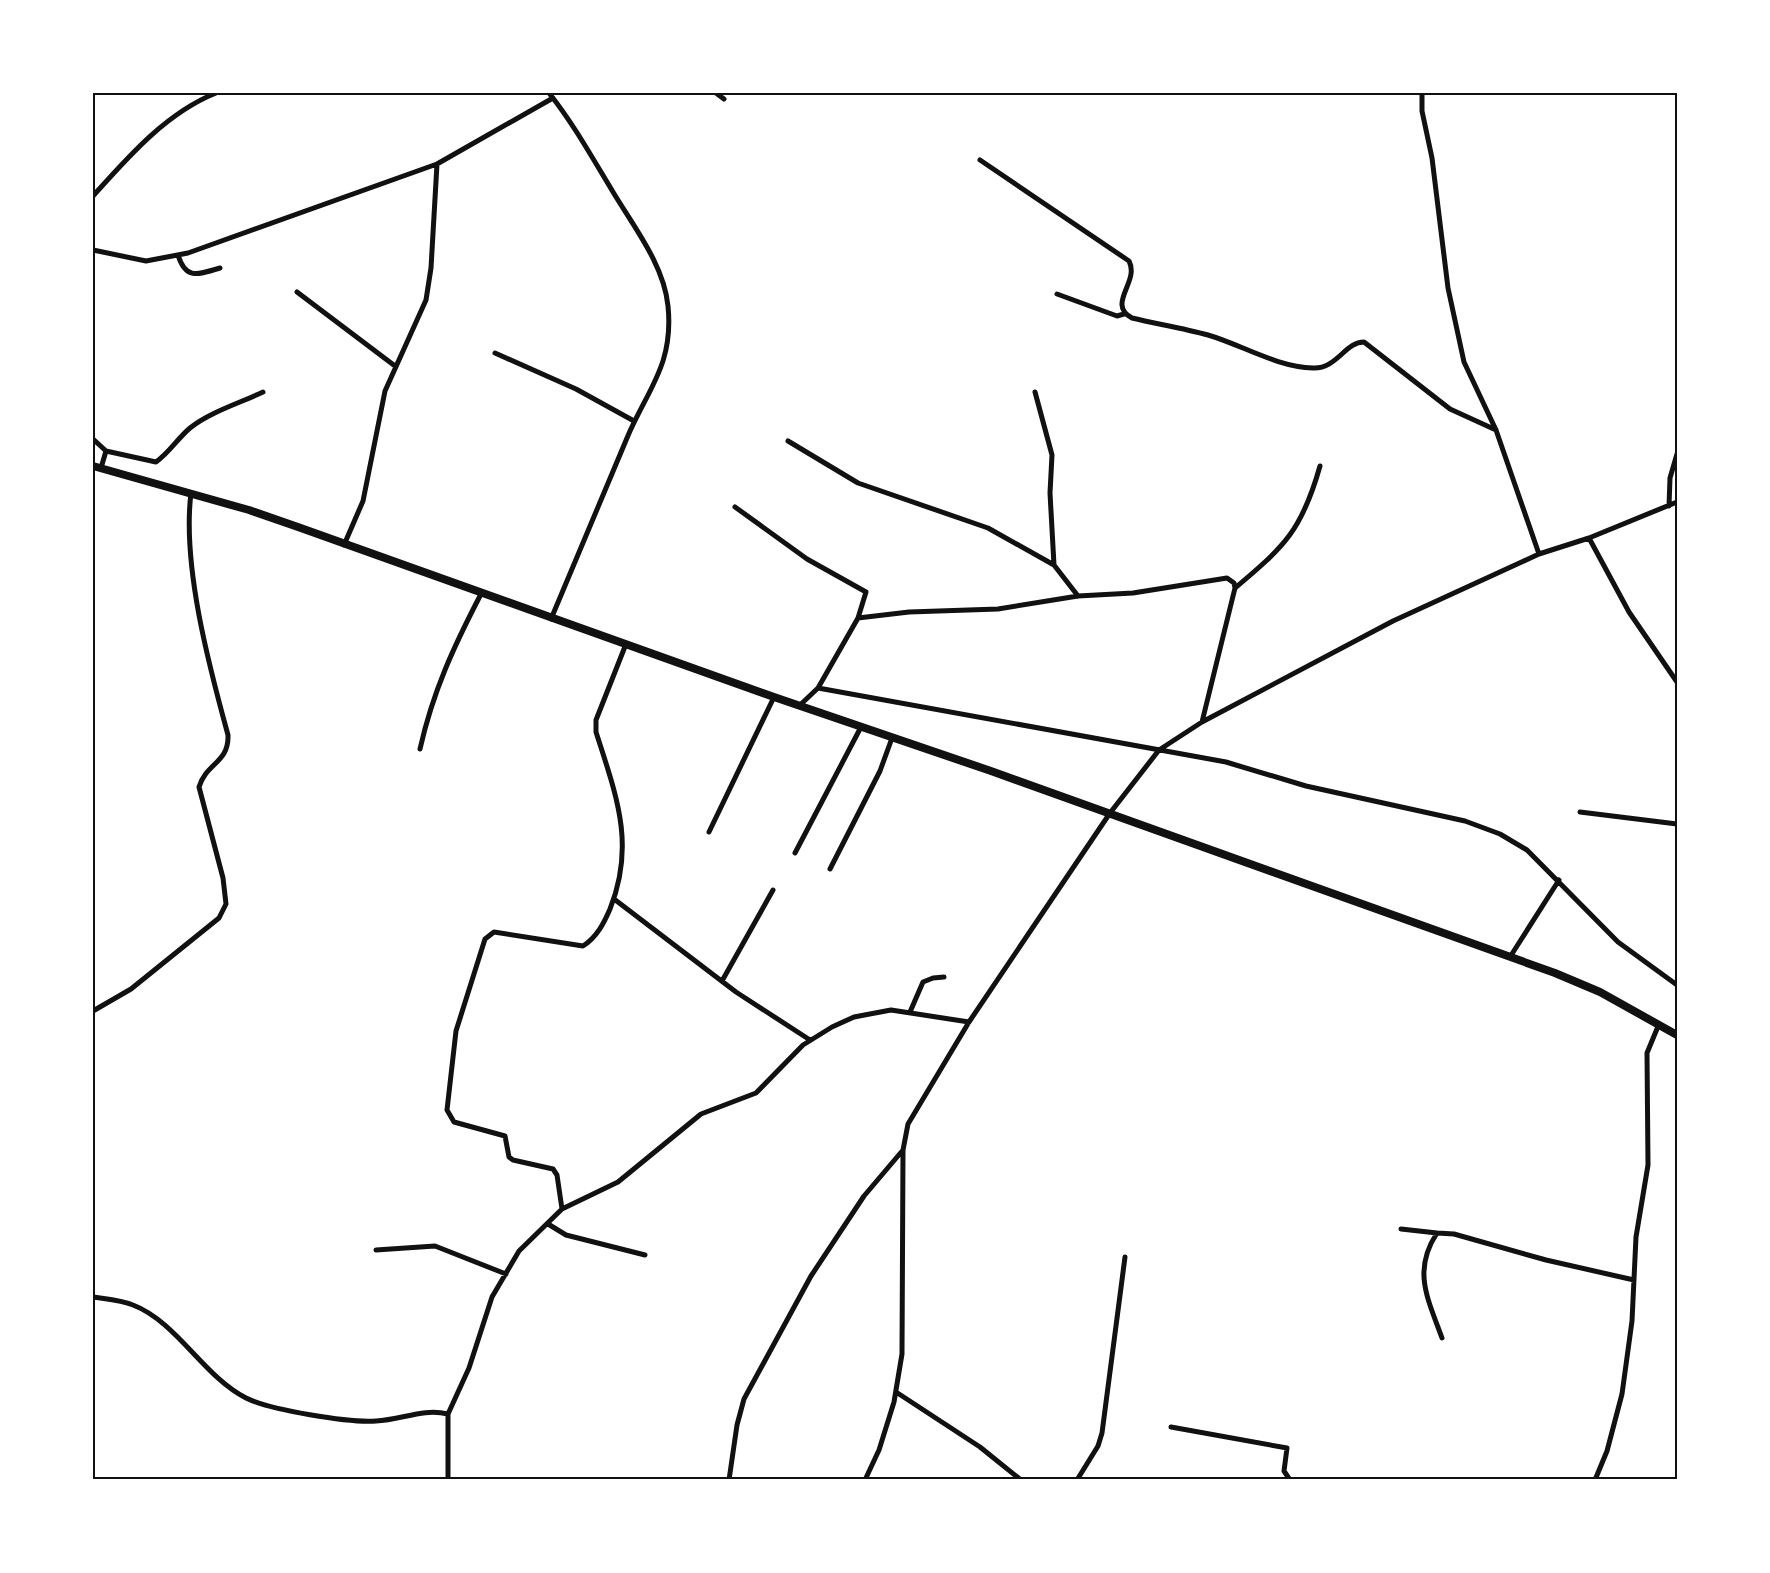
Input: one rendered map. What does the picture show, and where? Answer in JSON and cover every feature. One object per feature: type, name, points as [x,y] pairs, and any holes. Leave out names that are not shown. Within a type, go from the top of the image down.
[{"type":"highway","points":[[97,467],[249,510],[551,619],[1110,813],[1510,957],[1600,992],[1677,1035]]},
{"type":"street","points":[[93,196],[156,131],[174,117],[216,93]]},
{"type":"street","points":[[716,93],[724,99]]},
{"type":"street","points":[[1422,93],[1422,111],[1432,158],[1448,288],[1464,362],[1496,430],[1539,554]]},
{"type":"street","points":[[93,250],[146,261],[178,255],[436,164],[551,95],[649,252],[659,272],[668,306],[667,347],[660,374],[634,421],[551,619]]},
{"type":"street","points":[[980,160],[1129,261],[1133,268],[1121,302],[1124,314]]},
{"type":"street","points":[[344,544],[363,501],[380,405],[395,366],[413,332],[426,300],[431,268],[436,164]]},
{"type":"street","points":[[178,255],[182,269],[188,273],[200,273],[220,267]]},
{"type":"street","points":[[297,292],[395,366]]},
{"type":"street","points":[[1057,294],[1117,316],[1124,314],[1132,318],[1208,335],[1304,367],[1327,367],[1354,344],[1364,342],[1450,409],[1496,430]]},
{"type":"street","points":[[495,353],[576,389],[634,421]]},
{"type":"street","points":[[93,439],[106,451],[156,462],[170,452],[177,439],[193,426],[262,392]]},
{"type":"street","points":[[1035,392],[1052,455],[1050,493],[1054,565]]},
{"type":"street","points":[[788,441],[858,483],[988,528],[1054,565],[1078,596]]},
{"type":"street","points":[[97,467],[106,451]]},
{"type":"street","points":[[1669,506],[1670,478],[1677,454]]},
{"type":"street","points":[[1235,588],[1279,549],[1297,527],[1310,504],[1320,466]]},
{"type":"street","points":[[93,1011],[139,982],[219,918],[226,904],[223,878],[199,787],[202,776],[224,756],[228,748],[228,735],[196,586],[191,553],[191,493]]},
{"type":"street","points":[[865,1480],[879,1450],[896,1392],[902,1354],[903,1150],[908,1124],[969,1022],[1110,813],[1159,750],[1202,722],[1393,621],[1539,554],[1590,537],[1677,502]]},
{"type":"street","points":[[735,507],[807,559],[866,592],[858,618],[818,688],[799,706]]},
{"type":"street","points":[[1590,537],[1629,612],[1677,682]]},
{"type":"street","points":[[858,618],[909,612],[998,609],[1078,596],[1134,593],[1222,578],[1234,583],[1235,588],[1202,722]]},
{"type":"street","points":[[420,749],[437,685],[453,647],[481,594]]},
{"type":"street","points":[[562,1209],[557,1175],[553,1169],[517,1162],[509,1157],[503,1134],[454,1122],[447,1110],[456,1031],[481,945],[494,932],[584,946],[600,929],[614,899],[624,858],[622,818],[596,732],[596,720],[626,644]]},
{"type":"street","points":[[818,688],[1226,762],[1306,786],[1466,821],[1500,834],[1527,850],[1618,942],[1677,985]]},
{"type":"street","points":[[709,832],[774,697]]},
{"type":"street","points":[[795,852],[861,727]]},
{"type":"street","points":[[830,869],[880,771],[892,738]]},
{"type":"street","points":[[1580,812],[1677,824]]},
{"type":"street","points":[[1510,957],[1559,880]]},
{"type":"street","points":[[722,981],[773,890]]},
{"type":"street","points":[[614,899],[722,981],[810,1040]]},
{"type":"street","points":[[910,1012],[923,982],[944,977]]},
{"type":"street","points":[[448,1480],[448,1414],[469,1368],[492,1297],[519,1251],[562,1209],[618,1182],[701,1114],[756,1093],[810,1040],[832,1027],[863,1015],[891,1010],[969,1022]]},
{"type":"street","points":[[1595,1480],[1607,1451],[1622,1394],[1632,1321],[1636,1237],[1648,1165],[1647,1053],[1659,1024]]},
{"type":"street","points":[[729,1480],[736,1425],[744,1399],[817,1267],[864,1196],[903,1150]]},
{"type":"street","points":[[548,1224],[566,1235],[645,1255]]},
{"type":"street","points":[[1401,1230],[1454,1234],[1546,1260],[1634,1280]]},
{"type":"street","points":[[1437,1233],[1427,1249],[1423,1267],[1425,1293],[1442,1338]]},
{"type":"street","points":[[376,1250],[435,1246],[506,1274]]},
{"type":"street","points":[[1077,1480],[1098,1446],[1102,1433],[1125,1257]]},
{"type":"street","points":[[93,1297],[133,1305],[141,1309],[173,1334],[229,1386],[247,1398],[269,1406],[354,1422],[379,1422],[433,1410],[448,1414]]},
{"type":"street","points":[[896,1392],[980,1447],[1021,1480]]},
{"type":"street","points":[[1171,1427],[1287,1448],[1284,1471],[1290,1480]]}]
